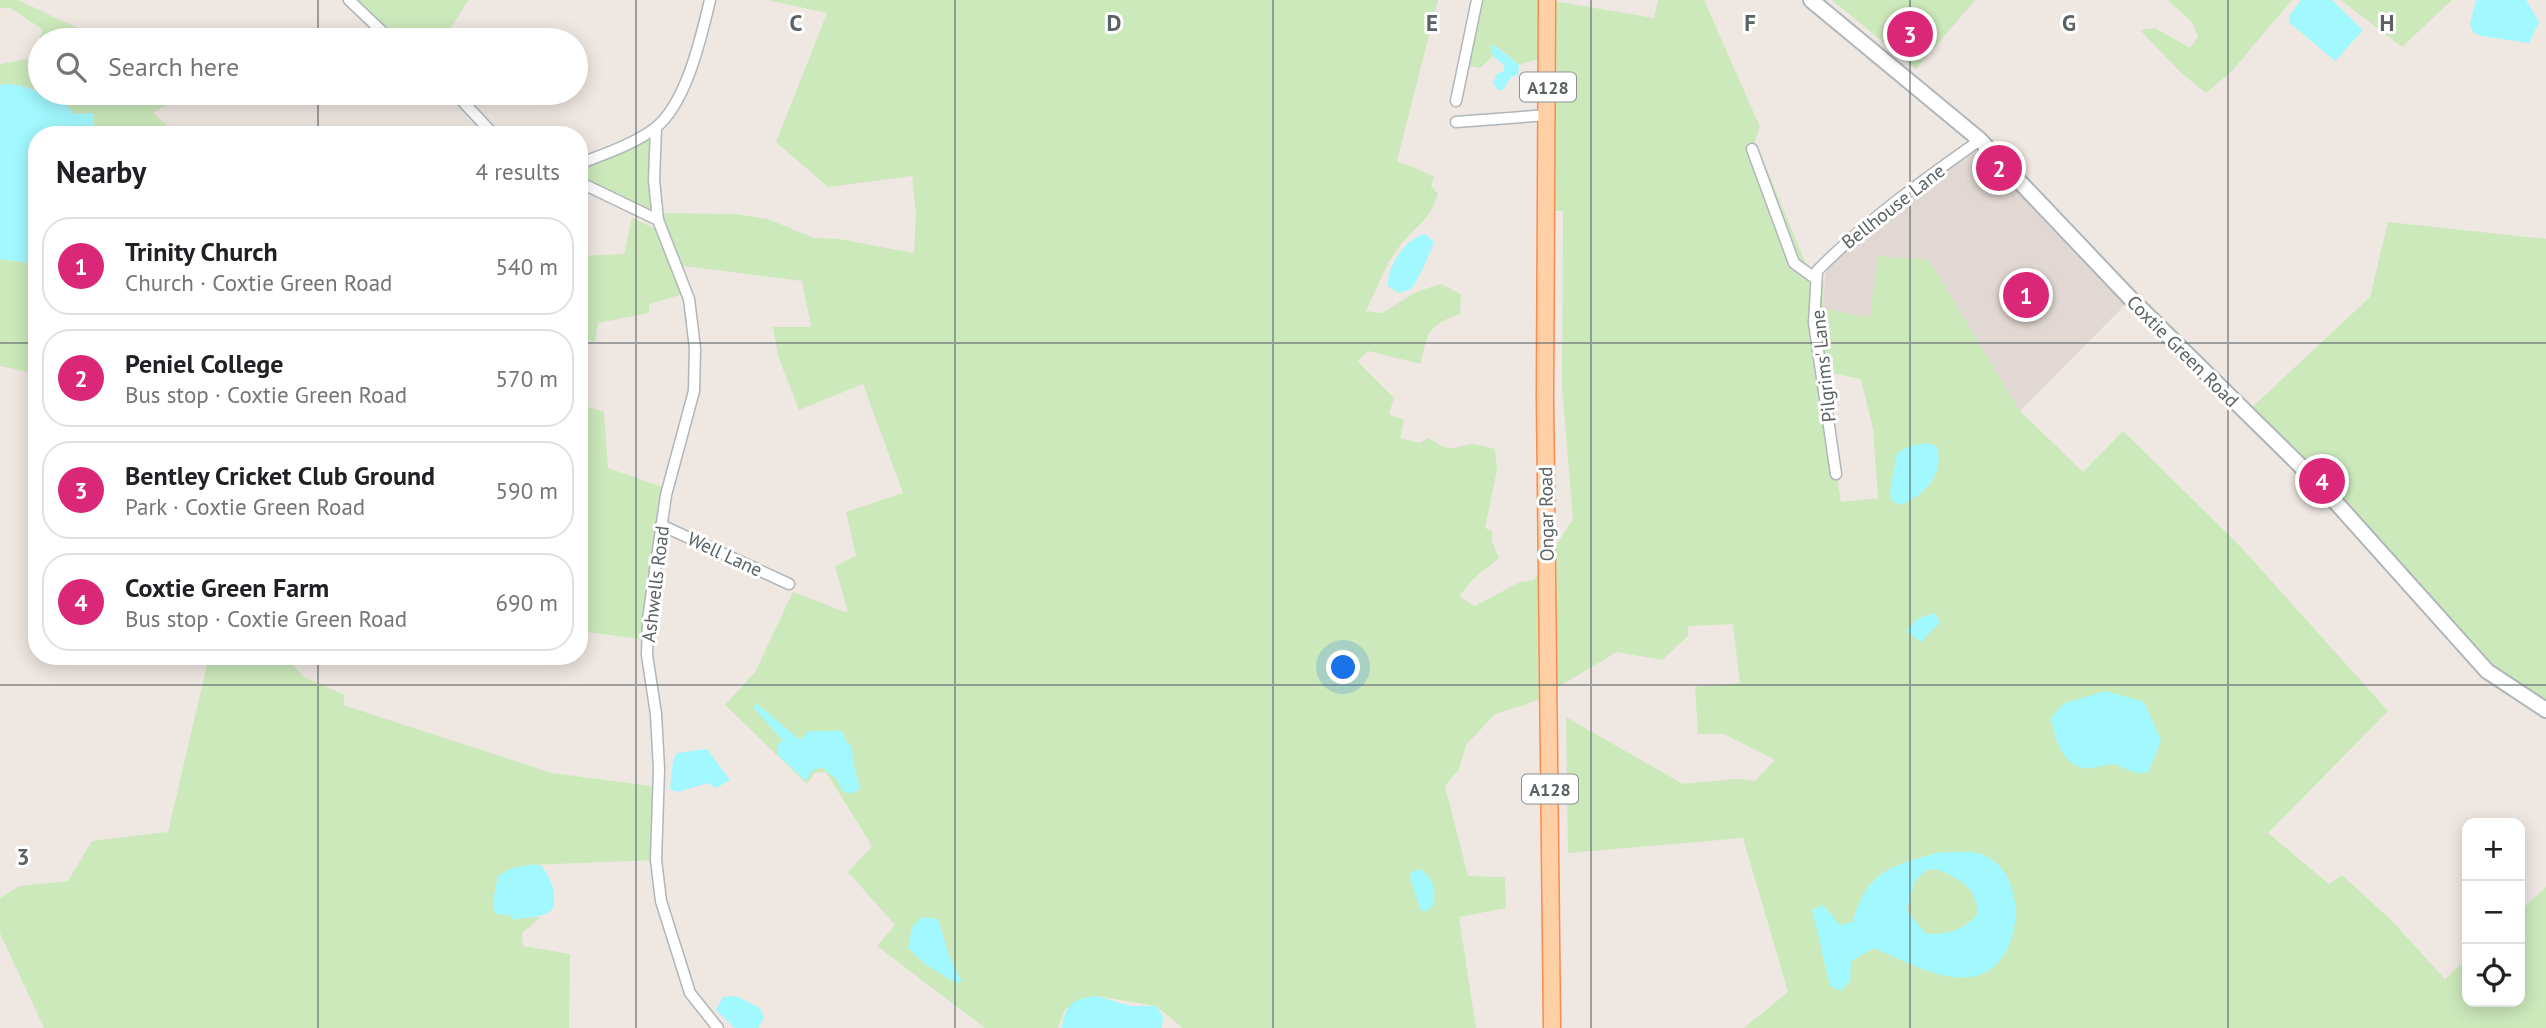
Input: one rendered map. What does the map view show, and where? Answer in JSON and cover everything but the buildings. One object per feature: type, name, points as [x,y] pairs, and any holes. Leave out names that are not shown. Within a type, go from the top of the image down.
[{"type":"main road","name":"Ongar Road","points":[[1547,0],[1545,397],[1552,1028]]},
{"type":"street","points":[[349,0],[378,28]]},
{"type":"street","points":[[588,160],[656,128],[682,89],[700,44],[710,0]]},
{"type":"street","points":[[1456,100],[1477,0]]},
{"type":"street","name":"Coxtie Green Road","points":[[1811,0],[1980,140],[2131,299],[2323,488],[2487,671],[2517,694],[2546,710]]},
{"type":"street","points":[[466,105],[486,126]]},
{"type":"street","points":[[1457,122],[1548,115]]},
{"type":"street","name":"Ashwells Road","points":[[656,128],[654,180],[657,220],[690,299],[695,348],[694,391],[666,495],[648,619],[647,656],[656,714],[659,769],[656,860],[661,901],[690,993],[718,1028]]},
{"type":"street","name":"Bellhouse Lane","points":[[1816,279],[1817,271],[1845,242],[1980,140]]},
{"type":"street","points":[[1752,149],[1794,263],[1816,279]]},
{"type":"street","points":[[588,186],[657,220]]},
{"type":"street","name":"Pilgrims' Lane","points":[[1816,279],[1814,323],[1836,474]]},
{"type":"street","name":"Well Lane","points":[[661,525],[789,584]]},
{"type":"shaded area","points":[[1978,150],[2129,301],[1902,530],[1862,379],[1823,308],[1825,275],[1829,264],[1908,195]]},
{"type":"green space","points":[[0,0],[18,0],[77,28],[40,28],[11,8],[0,8]]},
{"type":"green space","points":[[349,0],[468,0],[451,28],[378,28]]},
{"type":"green space","points":[[768,0],[1438,0],[1397,161],[1434,176],[1431,186],[1438,194],[1427,216],[1392,258],[1366,311],[1382,313],[1416,292],[1441,284],[1461,294],[1460,314],[1435,326],[1425,345],[1421,364],[1368,351],[1357,361],[1394,398],[1389,414],[1404,420],[1400,438],[1419,443],[1429,438],[1449,448],[1472,444],[1495,449],[1497,470],[1485,528],[1492,531],[1492,542],[1499,558],[1473,579],[1459,596],[1475,606],[1520,582],[1534,580],[1573,519],[1562,387],[1563,211],[1546,211],[1547,56],[1518,65],[1498,47],[1491,46],[1493,56],[1480,68],[1464,65],[1477,0],[1547,0],[1654,18],[1658,0],[1704,0],[1760,127],[1752,149],[1761,155],[1805,262],[1824,282],[1823,308],[1870,318],[1878,256],[1929,260],[2020,411],[2083,472],[2123,431],[2240,546],[2388,711],[2268,833],[2329,884],[2342,875],[2392,921],[2445,979],[2462,964],[2462,1007],[2525,1007],[2525,906],[2546,887],[2546,1028],[1744,1028],[1788,992],[1743,838],[1568,853],[1566,717],[1683,784],[1736,779],[1755,781],[1775,760],[1724,734],[1698,734],[1695,687],[1740,683],[1733,624],[1688,626],[1688,636],[1662,660],[1617,652],[1533,702],[1495,714],[1466,745],[1459,769],[1445,786],[1468,876],[1505,877],[1506,908],[1459,917],[1476,1028],[1183,1028],[1156,1006],[1096,996],[1065,1009],[1058,1028],[985,1028],[877,946],[895,925],[848,872],[872,846],[826,772],[814,773],[807,784],[725,705],[755,672],[793,592],[848,613],[835,566],[856,556],[846,512],[903,493],[863,384],[799,410],[778,356],[773,327],[811,327],[802,281],[676,265],[687,293],[649,304],[649,313],[598,323],[595,342],[588,341],[588,256],[624,254],[632,218],[656,229],[666,225],[662,213],[734,214],[768,219],[814,238],[839,239],[914,253],[916,213],[912,176],[828,187],[776,142],[827,13]],"holes":[[[1821,371],[1861,379],[1873,429],[1878,498],[1841,502]]]},
{"type":"green space","points":[[1832,0],[1975,0],[1916,69]]},
{"type":"green space","points":[[2167,0],[2292,0],[2232,71],[2206,93],[2180,72],[2140,30],[2155,28],[2190,48],[2198,36],[2191,21]]},
{"type":"green space","points":[[2341,0],[2452,0],[2402,47]]},
{"type":"green space","points":[[28,59],[28,88],[0,86],[0,64]]},
{"type":"green space","points":[[67,105],[165,105],[153,113],[168,126],[94,126],[93,113],[74,114]]},
{"type":"green space","points":[[656,128],[658,220],[588,186],[588,160]]},
{"type":"green space","points":[[2388,222],[2546,239],[2546,711],[2517,694],[2246,413],[2370,297]]},
{"type":"green space","points":[[0,259],[28,263],[28,372],[0,366]]},
{"type":"green space","points":[[588,407],[604,412],[608,468],[668,489],[647,640],[588,632]]},
{"type":"green space","points":[[207,665],[293,665],[304,677],[345,695],[343,705],[552,773],[658,787],[656,860],[530,865],[509,915],[517,918],[541,917],[522,933],[523,946],[570,954],[569,1028],[44,1028],[0,933],[0,898],[19,886],[68,881],[92,841],[168,832]]},
{"type":"water","points":[[2301,0],[2332,0],[2363,30],[2335,61],[2289,22],[2289,16]]},
{"type":"water","points":[[2476,0],[2526,0],[2539,22],[2529,43],[2481,36],[2473,32],[2470,24]]},
{"type":"water","points":[[1494,45],[1519,65],[1518,75],[1511,77],[1503,90],[1498,90],[1493,83],[1497,74],[1504,71],[1504,65],[1493,56],[1491,46]]},
{"type":"water","points":[[19,85],[28,88],[28,105],[67,105],[74,114],[93,113],[94,126],[28,126],[28,263],[0,259],[0,86]]},
{"type":"water","points":[[1425,234],[1434,242],[1427,260],[1411,289],[1399,293],[1388,286],[1390,270],[1404,247]]},
{"type":"water","points":[[1927,443],[1937,447],[1939,457],[1931,482],[1925,490],[1901,505],[1892,501],[1890,491],[1897,453],[1910,446]]},
{"type":"water","points":[[1935,613],[1940,622],[1921,642],[1906,631],[1917,619]]},
{"type":"water","points":[[2106,691],[2144,702],[2161,741],[2148,772],[2135,772],[2113,764],[2093,768],[2076,766],[2060,748],[2051,717],[2065,703]]},
{"type":"water","points":[[756,703],[800,740],[809,731],[842,731],[846,741],[852,746],[860,788],[854,793],[843,792],[837,780],[822,767],[812,771],[806,781],[778,755],[777,744],[783,741],[754,708]]},
{"type":"water","points":[[707,749],[730,780],[716,788],[708,783],[677,792],[670,789],[673,761],[677,753]]},
{"type":"water","points":[[1941,852],[1974,853],[1984,855],[2000,866],[2010,882],[2015,902],[2015,922],[2010,942],[2001,959],[1988,971],[1971,977],[1946,976],[1874,948],[1851,961],[1850,981],[1841,991],[1830,986],[1812,909],[1821,907],[1822,904],[1840,925],[1853,922],[1859,904],[1875,880],[1896,866]],"holes":[[[1937,869],[1960,881],[1970,890],[1978,913],[1967,924],[1955,930],[1926,934],[1907,911],[1915,881],[1926,870]]]},
{"type":"water","points":[[540,865],[550,881],[554,892],[552,910],[538,916],[514,920],[509,915],[495,914],[493,902],[498,876],[513,868]]},
{"type":"water","points":[[1420,869],[1431,881],[1434,891],[1432,907],[1424,912],[1420,909],[1410,877],[1412,872]]},
{"type":"water","points":[[922,917],[938,919],[949,956],[962,982],[956,983],[926,965],[908,948],[912,927]]},
{"type":"water","points":[[736,996],[760,1008],[764,1018],[758,1028],[735,1028],[716,1010],[723,997]]},
{"type":"water","points":[[1096,996],[1131,1006],[1156,1006],[1163,1016],[1162,1028],[1062,1028],[1065,1014],[1072,1004]]},
{"type":"place","name":"Bentley Cricket Club Ground","points":[[1910,34]]},
{"type":"place","name":"Peniel College","points":[[1999,168]]},
{"type":"place","name":"Trinity Church","points":[[2026,295]]},
{"type":"place","name":"Coxtie Green Farm","points":[[2322,481]]}]
